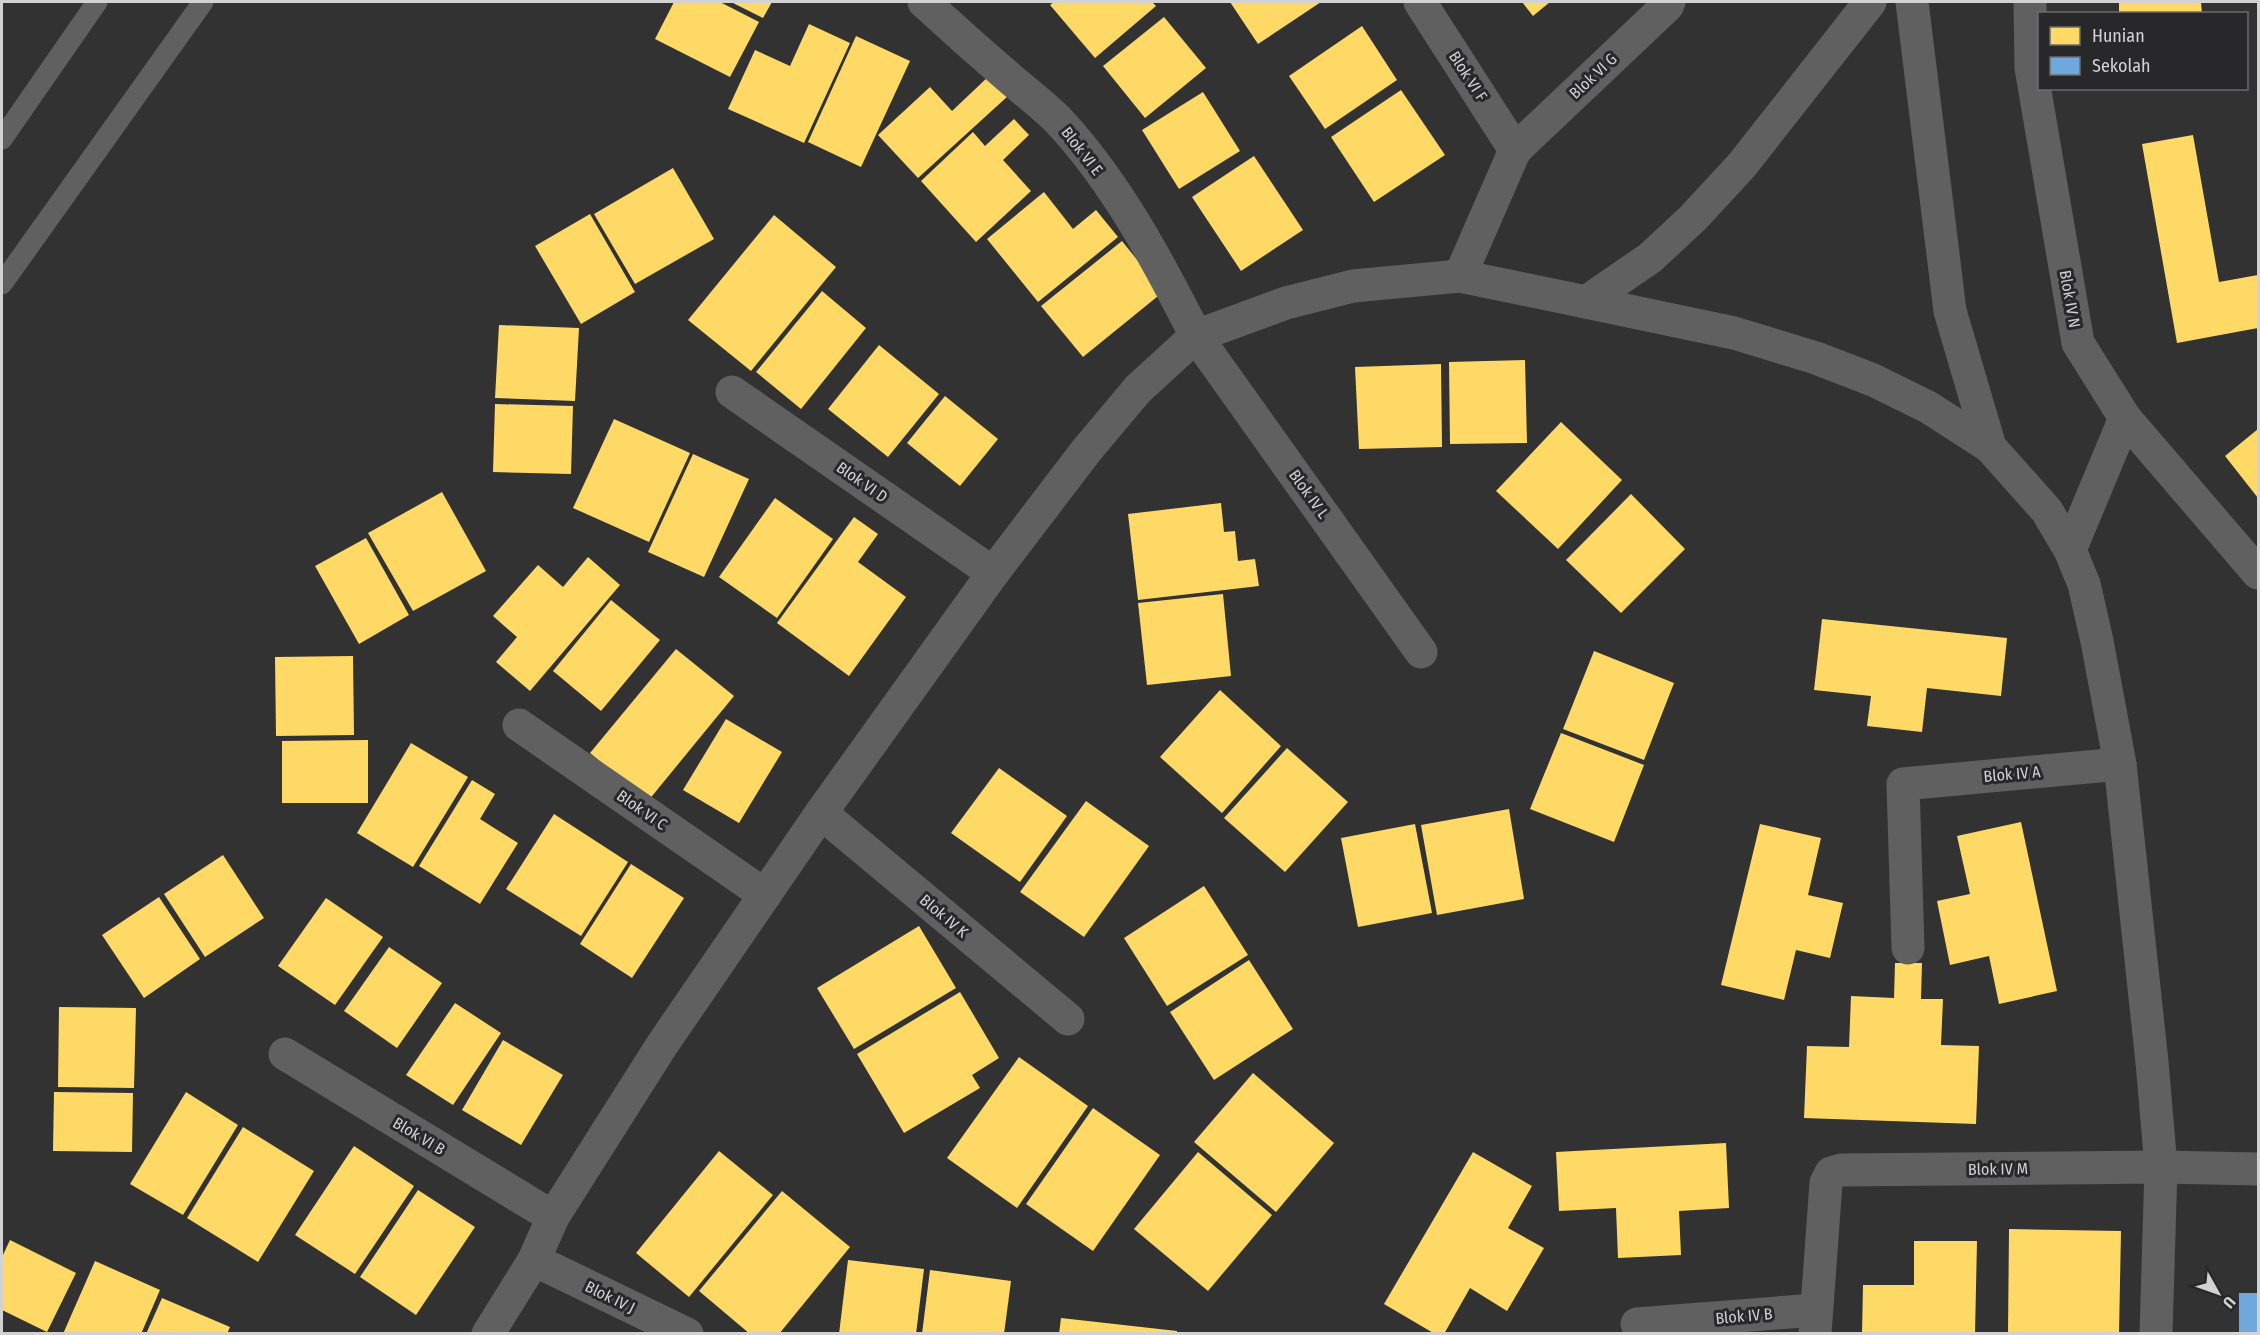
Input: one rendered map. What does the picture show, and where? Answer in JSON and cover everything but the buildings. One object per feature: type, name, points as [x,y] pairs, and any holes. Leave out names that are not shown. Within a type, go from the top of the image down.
[{"type":"street","name":"Blok VI E","points":[[924,2],[969,44],[1056,118],[1082,147],[1128,214],[1196,336]]},
{"type":"street","name":"Blok VI F","points":[[1420,2],[1515,150]]},
{"type":"street","name":"Blok VI G","points":[[1515,150],[1669,2]]},
{"type":"street","points":[[1586,302],[1650,258],[1693,218],[1742,165],[1870,2]]},
{"type":"street","points":[[1912,2],[1950,311],[1990,447]]},
{"type":"street","name":"Blok IV N","points":[[2030,2],[2031,68],[2078,343],[2125,418],[2259,573]]},
{"type":"street","points":[[1460,276],[1515,150]]},
{"type":"street","points":[[488,1334],[534,1260],[553,1217],[662,1045],[821,813],[993,573],[1086,451],[1138,389],[1196,336],[1286,303],[1353,286],[1460,276],[1734,333],[1816,358],[1873,380],[1928,407],[1990,447],[2047,511],[2070,550],[2084,584],[2120,764],[2161,1167],[2156,1334]]},
{"type":"street","name":"Blok IV L","points":[[1196,336],[1421,652]]},
{"type":"street","name":"Blok VI D","points":[[732,392],[993,573]]},
{"type":"street","points":[[2070,550],[2125,418]]},
{"type":"street","name":"Blok VI C","points":[[519,725],[765,895]]},
{"type":"street","name":"Blok IV A","points":[[1908,948],[1903,784],[2120,764]]},
{"type":"street","name":"Blok IV K","points":[[821,813],[1068,1019]]},
{"type":"street","name":"Blok VI B","points":[[285,1054],[553,1217]]},
{"type":"street","points":[[2161,1167],[2259,1169]]},
{"type":"street","name":"Blok IV M","points":[[1815,1322],[1826,1183],[1831,1173],[1841,1170],[2161,1167]]},
{"type":"street","name":"Blok IV J","points":[[534,1260],[687,1334]]},
{"type":"street","name":"Blok IV B","points":[[1636,1324],[1815,1322]]},
{"type":"lane","points":[[2,139],[97,2]]},
{"type":"lane","points":[[2,284],[203,2]]}]
